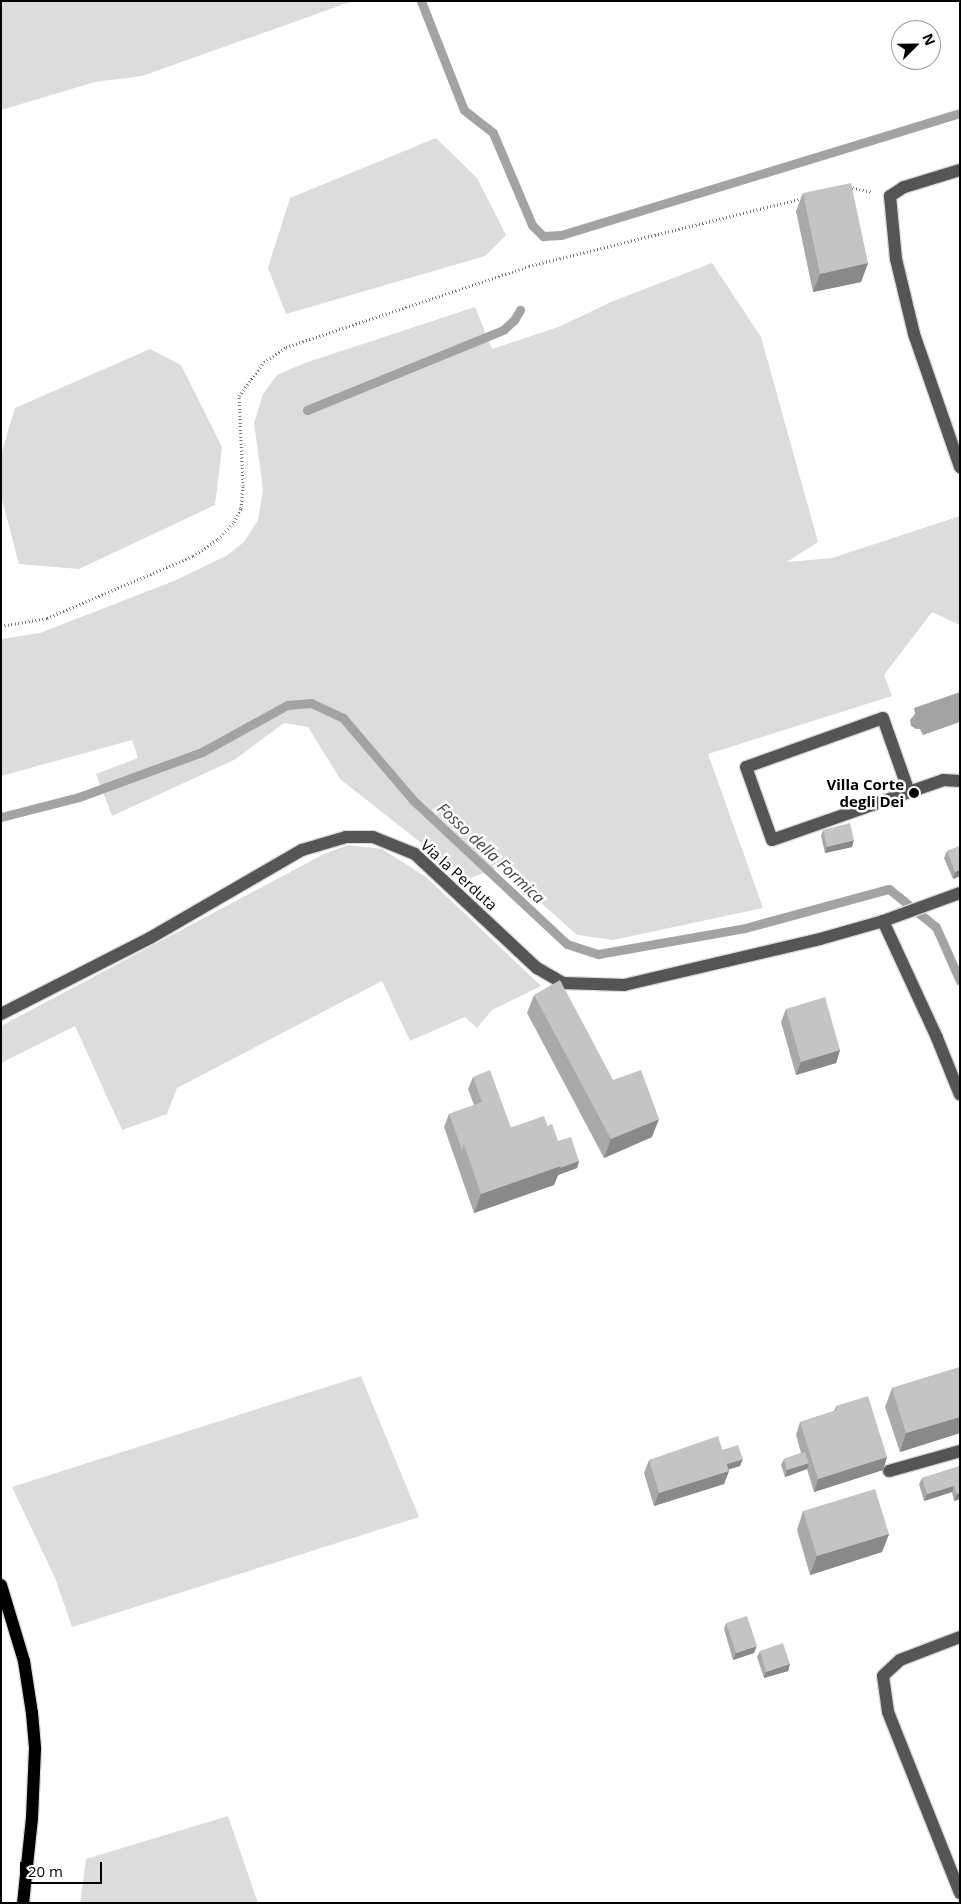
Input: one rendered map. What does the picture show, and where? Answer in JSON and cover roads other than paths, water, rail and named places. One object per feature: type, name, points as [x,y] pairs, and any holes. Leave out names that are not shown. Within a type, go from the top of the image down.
[{"type":"main road","points":[[1,1585],[24,1661],[32,1713],[34,1749],[32,1818],[23,1903]]},
{"type":"street","points":[[960,170],[904,187],[890,196],[896,259],[914,334],[960,467]]},
{"type":"street","points":[[909,792],[883,718],[746,767],[772,840],[909,792],[943,780],[960,781]]},
{"type":"street","name":"Via la Perduta","points":[[1,1014],[150,938],[302,850],[346,837],[373,836],[415,854],[536,968],[563,982],[624,985],[820,939],[883,921],[960,893]]},
{"type":"street","points":[[883,921],[937,1038],[960,1095]]},
{"type":"street","points":[[889,1471],[960,1451]]},
{"type":"street","points":[[960,1637],[900,1660],[883,1676],[888,1712],[960,1893]]},
{"type":"waterway","points":[[421,1],[464,110],[493,133],[532,225],[543,236],[561,235],[960,113]]},
{"type":"waterway","points":[[307,410],[503,330],[514,320],[520,310]]},
{"type":"waterway","name":"Fosso della Formica","points":[[1,817],[79,797],[202,752],[287,705],[311,703],[343,718],[414,801],[567,944],[598,954],[745,928],[889,889],[936,927],[960,981]]},
{"type":"place","name":"Villa Corte degli Dei","points":[[914,793]]}]
